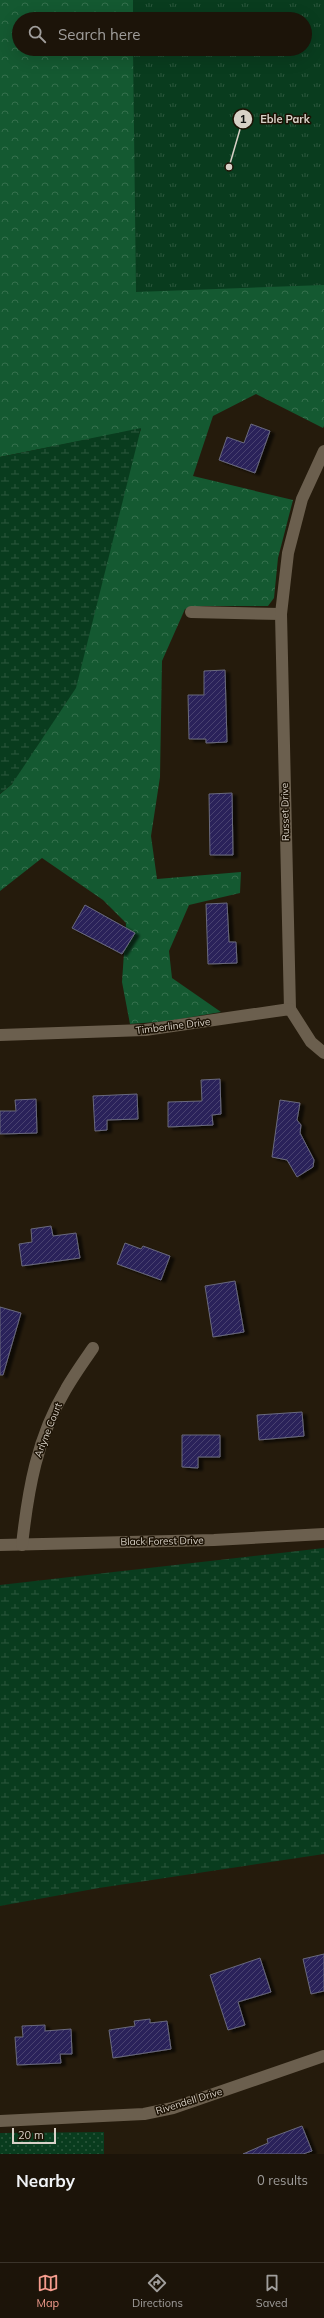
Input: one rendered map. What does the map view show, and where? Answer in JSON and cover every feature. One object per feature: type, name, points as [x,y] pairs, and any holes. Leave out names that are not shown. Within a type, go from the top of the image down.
[{"type":"street","name":"Russet Drive","points":[[290,1009],[281,614],[288,553],[302,499],[324,451]]},
{"type":"street","points":[[192,612],[281,614]]},
{"type":"street","points":[[290,1009],[310,1042],[324,1053]]},
{"type":"street","name":"Timberline Drive","points":[[0,1035],[145,1030],[290,1009]]},
{"type":"street","name":"Arlyne Court","points":[[22,1545],[27,1497],[41,1443],[66,1389],[93,1348]]},
{"type":"street","name":"Black Forest Drive","points":[[0,1545],[214,1540],[324,1534]]},
{"type":"street","name":"Rivendell Drive","points":[[0,2121],[144,2114],[173,2108],[324,2056]]},
{"type":"green space","points":[[0,0],[324,0],[324,426],[323,428],[256,394],[213,416],[193,476],[293,500],[278,558],[274,598],[268,606],[203,606],[185,609],[162,661],[160,777],[151,836],[157,879],[241,872],[240,893],[189,905],[169,951],[172,978],[221,1012],[168,1021],[130,1024],[122,982],[126,923],[103,900],[42,858],[0,891],[0,794],[12,784],[141,429],[0,457]]},
{"type":"green space","points":[[133,0],[324,0],[324,285],[136,292],[133,56],[312,56],[312,12],[133,12]]},
{"type":"green space","points":[[141,428],[76,688],[12,784],[0,794],[0,457]]},
{"type":"green space","points":[[324,1548],[324,1854],[99,1888],[0,1906],[0,1585]]},
{"type":"green space","points":[[104,2132],[104,2154],[0,2154],[0,2133]]},
{"type":"building","points":[[251,424],[270,431],[255,473],[219,460],[227,437],[244,443]]},
{"type":"building","points":[[225,670],[227,742],[206,743],[206,739],[189,739],[188,695],[204,695],[204,671]]},
{"type":"building","points":[[232,793],[233,855],[210,855],[209,794]]},
{"type":"building","points":[[227,903],[229,942],[236,942],[237,963],[208,964],[206,904]]},
{"type":"building","points":[[85,905],[135,933],[122,954],[72,928]]},
{"type":"building","points":[[220,1079],[221,1114],[212,1115],[213,1125],[168,1127],[168,1102],[202,1101],[201,1080]]},
{"type":"building","points":[[137,1094],[138,1119],[107,1120],[107,1130],[95,1131],[93,1096]]},
{"type":"building","points":[[36,1099],[37,1133],[0,1134],[0,1111],[16,1111],[15,1100]]},
{"type":"building","points":[[280,1100],[300,1103],[297,1120],[301,1125],[300,1133],[314,1160],[313,1167],[297,1177],[287,1160],[272,1157]]},
{"type":"building","points":[[51,1226],[53,1236],[76,1233],[80,1258],[22,1266],[19,1244],[32,1242],[31,1229]]},
{"type":"building","points":[[125,1243],[141,1249],[143,1246],[170,1256],[161,1280],[117,1264]]},
{"type":"building","points":[[235,1281],[244,1332],[213,1337],[205,1286]]},
{"type":"building","points":[[0,1307],[21,1313],[3,1375],[0,1375]]},
{"type":"building","points":[[302,1412],[304,1436],[259,1440],[257,1415]]},
{"type":"building","points":[[182,1435],[220,1435],[220,1457],[198,1457],[198,1468],[182,1467]]},
{"type":"building","points":[[324,1954],[324,1991],[311,1994],[303,1959]]},
{"type":"building","points":[[260,1958],[271,1992],[238,2002],[245,2025],[228,2030],[210,1975]]},
{"type":"building","points":[[150,2019],[150,2023],[167,2021],[171,2049],[113,2058],[109,2030],[135,2026],[134,2021]]},
{"type":"building","points":[[45,2025],[45,2031],[71,2029],[72,2054],[60,2054],[61,2063],[17,2065],[15,2037],[23,2037],[22,2026]]},
{"type":"building","points":[[302,2126],[312,2151],[303,2154],[243,2154],[268,2143],[267,2139]]},
{"type":"place","name":"Eble Park","points":[[229,167]]}]
